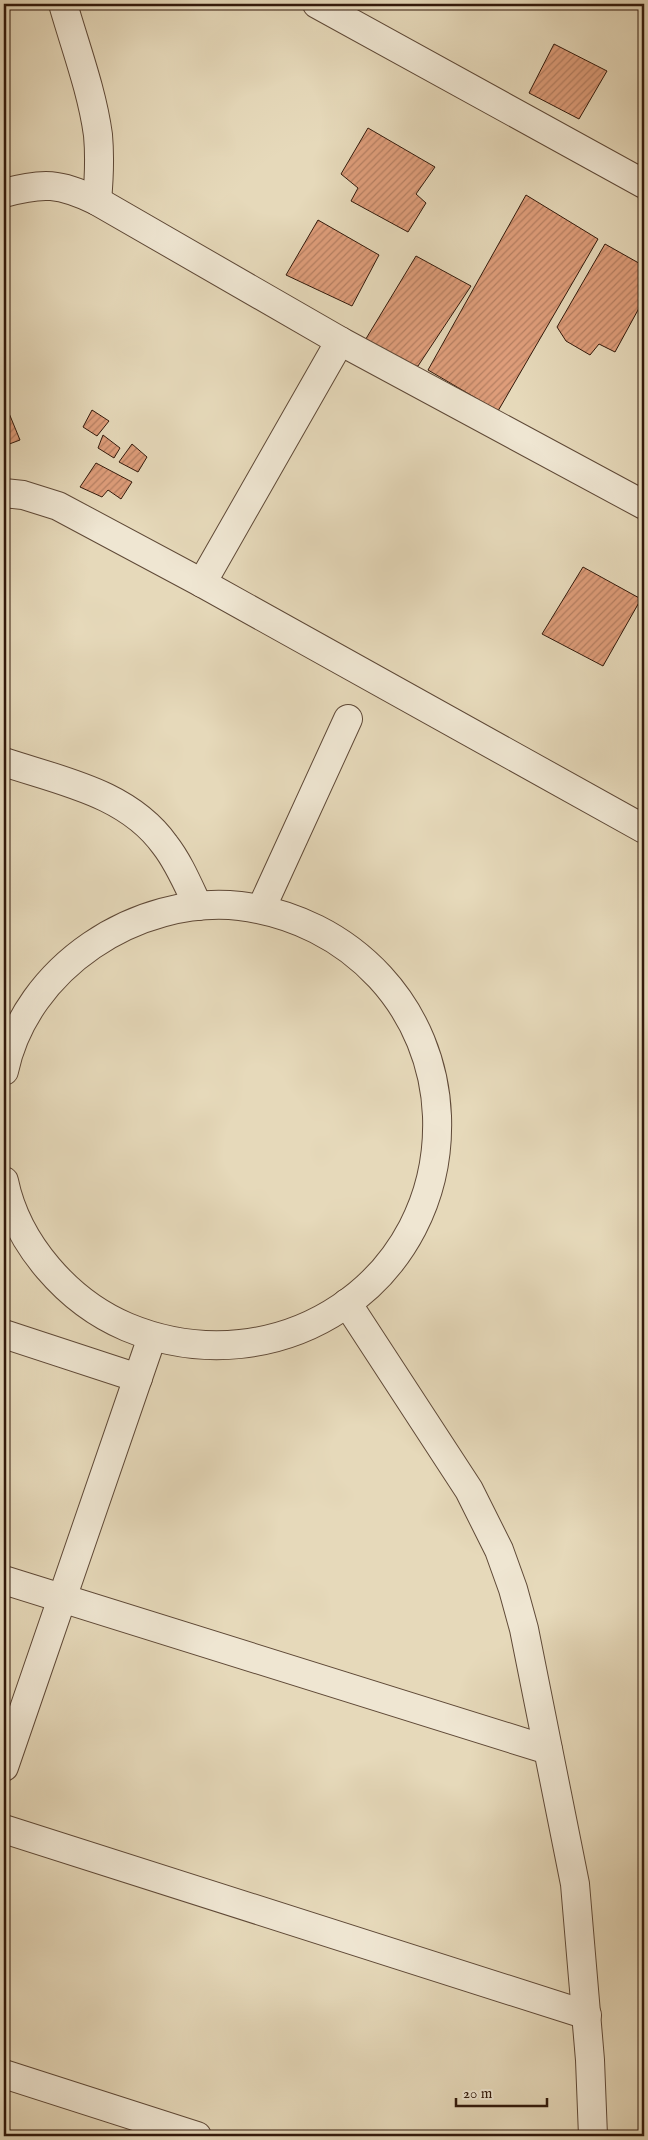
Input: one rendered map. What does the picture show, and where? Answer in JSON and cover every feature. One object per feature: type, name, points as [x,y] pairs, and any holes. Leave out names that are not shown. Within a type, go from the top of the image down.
[{"type":"street","points":[[63,4],[98,134],[100,167],[97,201]]},
{"type":"street","points":[[317,4],[644,184]]},
{"type":"street","points":[[4,193],[30,185],[52,185],[73,190],[97,201],[340,341],[644,504]]},
{"type":"street","points":[[202,582],[340,341]]},
{"type":"street","points":[[4,493],[23,495],[58,506],[202,582],[644,829]]},
{"type":"street","points":[[261,909],[348,719]]},
{"type":"street","points":[[4,762],[96,793],[134,812],[150,826],[165,844],[178,864],[198,906]]},
{"type":"street","points":[[4,1067],[18,1030],[38,997],[63,968],[92,944],[125,925],[161,912],[198,906],[229,905],[261,909],[298,920],[333,937],[364,961],[391,989],[412,1022],[430,1068],[436,1097],[437,1136],[432,1175],[420,1212],[401,1247],[376,1278],[347,1303],[318,1322],[286,1335],[253,1343],[219,1347],[185,1344],[152,1337],[105,1316],[77,1297],[47,1267],[23,1231],[6,1192],[4,1181]]},
{"type":"street","points":[[347,1303],[469,1490],[495,1542],[513,1589],[524,1629],[575,1884],[587,2015],[593,2136]]},
{"type":"street","points":[[4,1334],[138,1378]]},
{"type":"street","points":[[4,1767],[152,1337]]},
{"type":"street","points":[[4,1580],[548,1750]]},
{"type":"street","points":[[4,1829],[587,2015]]},
{"type":"street","points":[[4,2074],[197,2136]]},
{"type":"building","points":[[554,44],[607,71],[579,119],[529,93]]},
{"type":"building","points":[[368,128],[435,167],[416,194],[426,203],[408,232],[351,201],[358,188],[341,174]]},
{"type":"building","points":[[526,195],[598,239],[498,411],[428,370]]},
{"type":"building","points":[[318,220],[379,255],[352,306],[286,275]]},
{"type":"building","points":[[605,244],[644,266],[644,299],[615,352],[599,344],[590,355],[566,341],[557,327]]},
{"type":"building","points":[[416,256],[471,286],[418,366],[399,369],[364,342]]},
{"type":"building","points":[[4,401],[20,440],[4,446]]},
{"type":"building","points":[[92,410],[109,421],[97,436],[83,427]]},
{"type":"building","points":[[103,435],[120,448],[114,458],[98,448]]},
{"type":"building","points":[[132,444],[147,457],[138,472],[119,462]]},
{"type":"building","points":[[96,463],[132,482],[121,499],[108,490],[102,497],[80,487]]},
{"type":"building","points":[[583,567],[641,599],[603,666],[542,634]]}]
